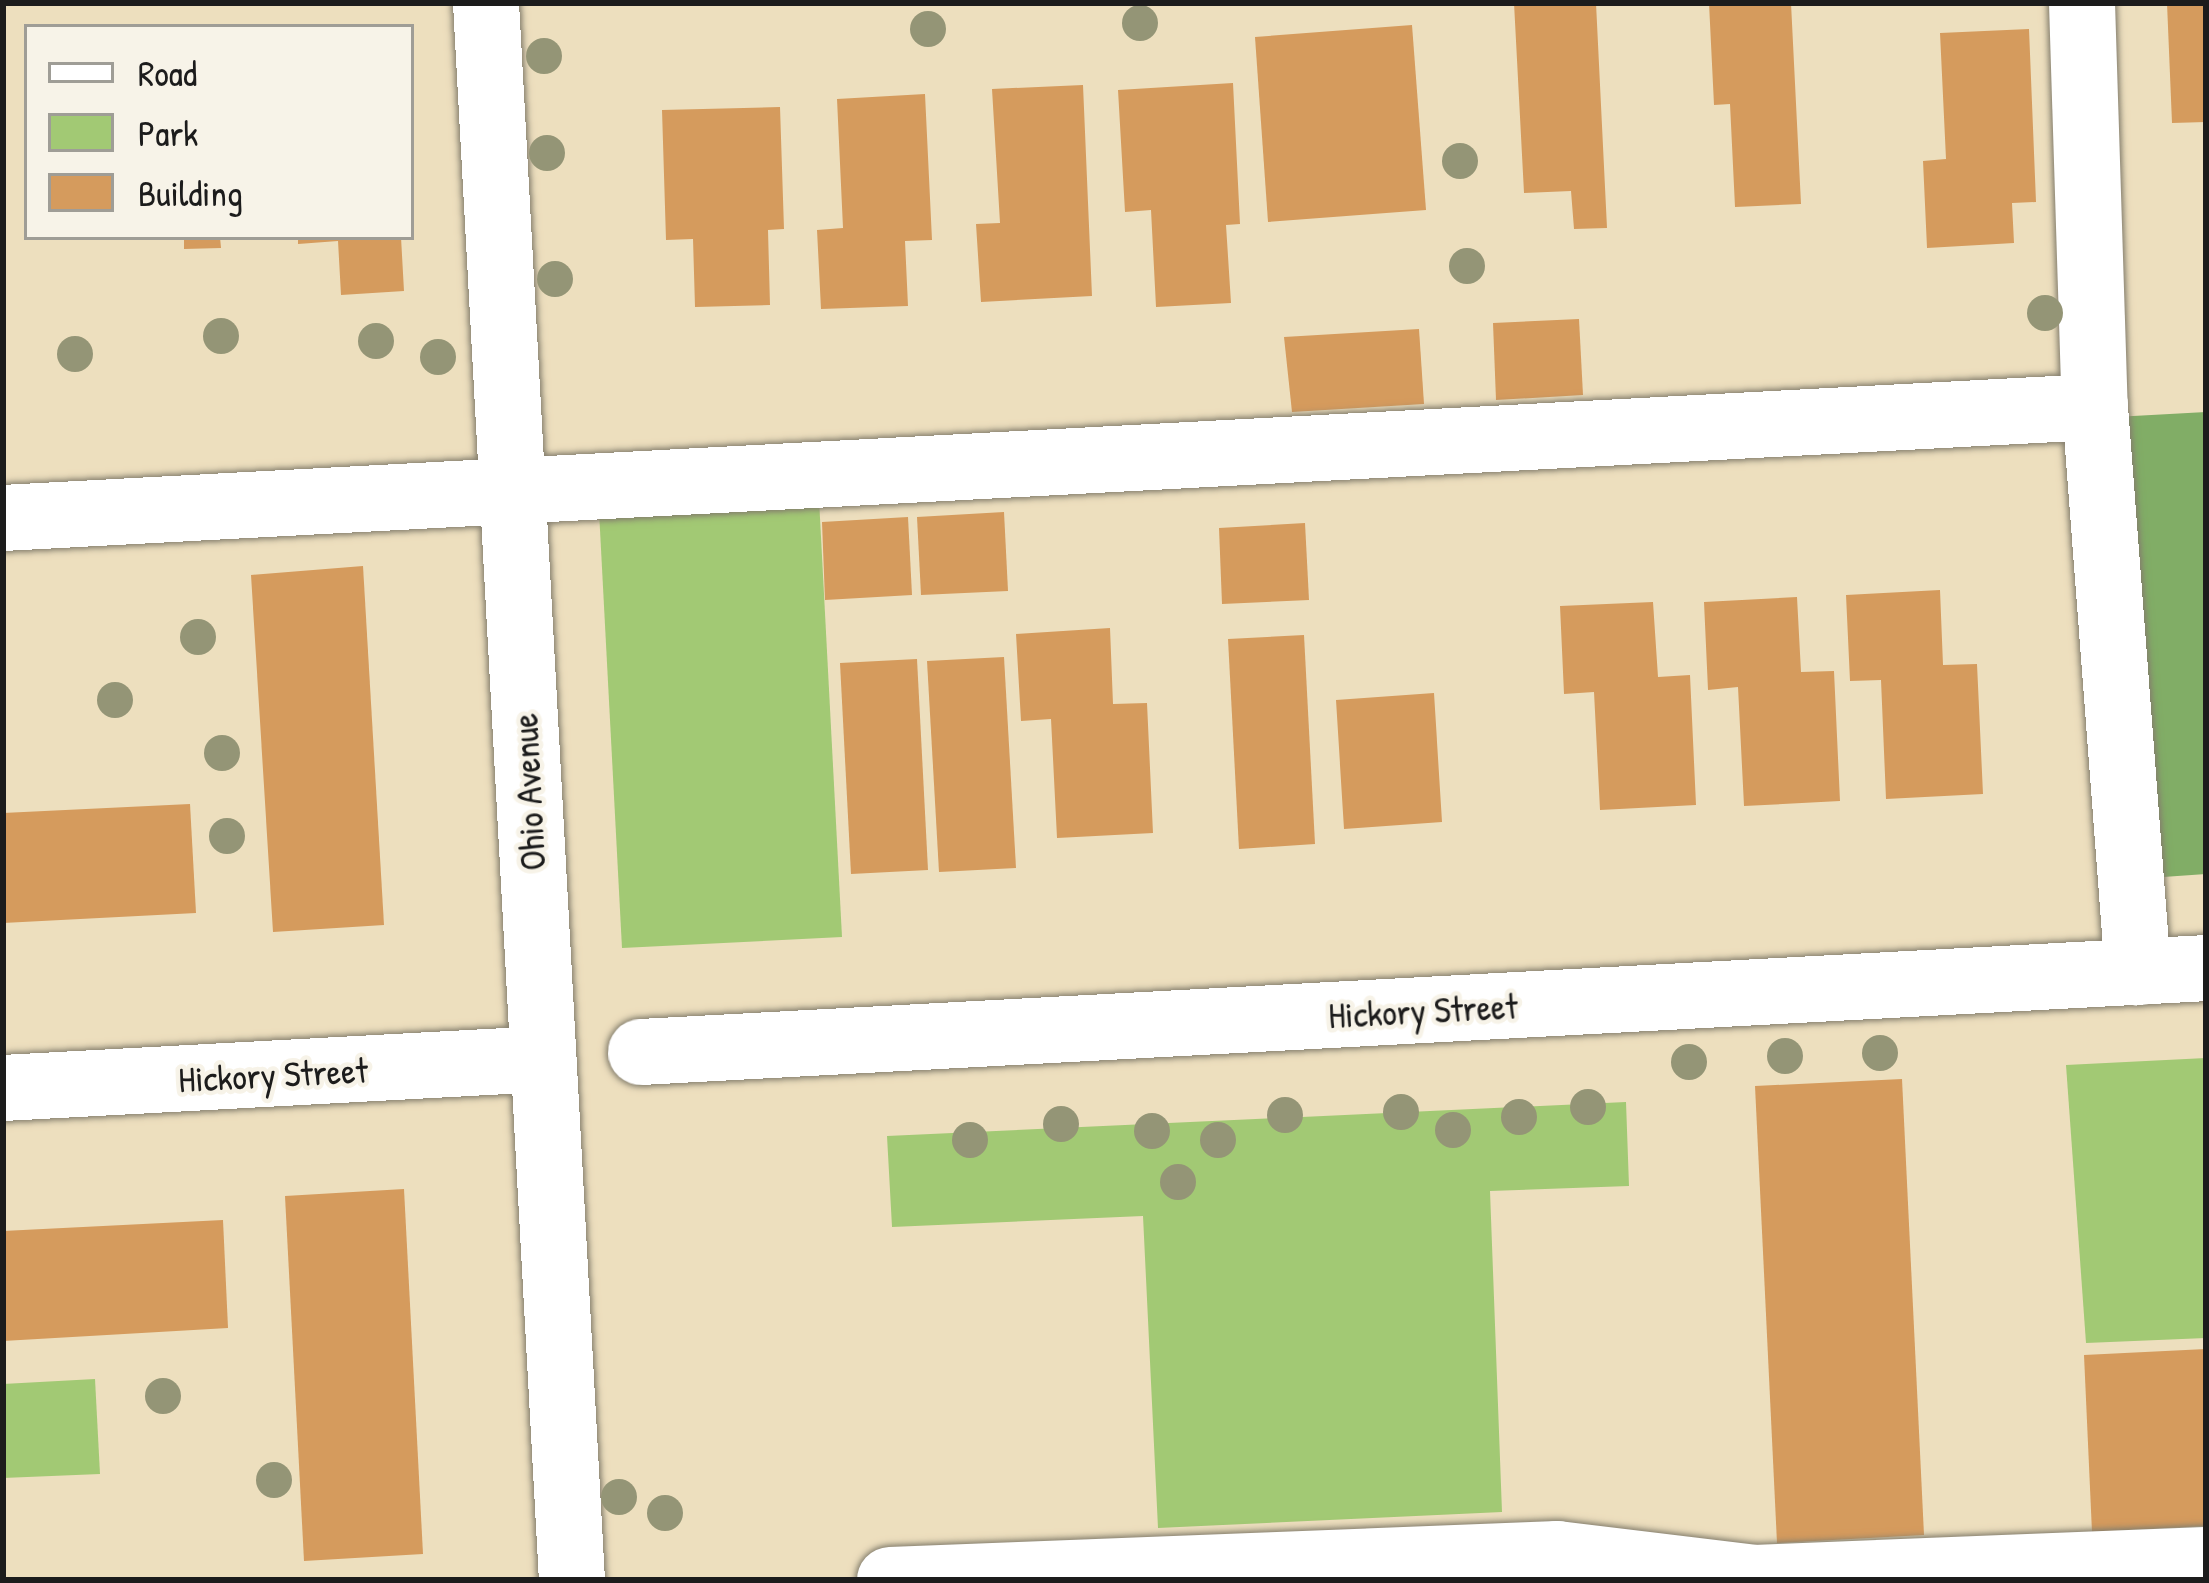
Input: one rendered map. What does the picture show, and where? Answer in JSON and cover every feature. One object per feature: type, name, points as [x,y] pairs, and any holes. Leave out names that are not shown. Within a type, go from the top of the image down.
[{"type":"street","name":"Ohio Avenue","points":[[486,3],[572,1580]]},
{"type":"street","points":[[2083,3],[2095,407],[2138,972]]},
{"type":"street","points":[[3,518],[2095,407]]},
{"type":"street","name":"Hickory Street","points":[[640,1052],[2206,968]]},
{"type":"street","name":"Hickory Street","points":[[3,1088],[543,1059]]},
{"type":"street","points":[[890,1580],[1557,1554],[1754,1578],[2206,1560]]},
{"type":"green space","points":[[2206,412],[2206,874],[2149,878],[2115,417]]},
{"type":"green space","points":[[819,499],[842,937],[622,948],[599,511]]},
{"type":"green space","points":[[2206,1058],[2206,1338],[2086,1343],[2066,1065]]},
{"type":"green space","points":[[1626,1102],[1629,1186],[1490,1191],[1502,1512],[1158,1528],[1143,1216],[892,1227],[887,1136]]},
{"type":"green space","points":[[95,1379],[100,1474],[3,1478],[3,1384]]},
{"type":"building","points":[[1514,3],[1596,3],[1607,228],[1574,229],[1571,191],[1524,193]]},
{"type":"building","points":[[1709,3],[1791,3],[1801,204],[1735,207],[1730,104],[1714,105]]},
{"type":"building","points":[[2167,3],[2206,3],[2206,122],[2172,123]]},
{"type":"building","points":[[1412,25],[1426,210],[1268,222],[1255,37]]},
{"type":"building","points":[[2029,29],[2036,202],[2012,203],[2014,243],[1927,248],[1923,161],[1946,159],[1940,33]]},
{"type":"building","points":[[1233,83],[1240,224],[1226,225],[1231,303],[1156,307],[1151,210],[1125,212],[1118,90]]},
{"type":"building","points":[[1083,85],[1092,296],[981,302],[976,224],[1000,223],[992,89]]},
{"type":"building","points":[[925,94],[932,240],[905,241],[908,306],[821,309],[817,230],[843,228],[837,99]]},
{"type":"building","points":[[780,107],[784,229],[768,230],[770,305],[695,307],[693,239],[666,240],[662,110]]},
{"type":"building","points":[[184,240],[220,240],[221,248],[184,249]]},
{"type":"building","points":[[298,240],[401,240],[404,291],[341,295],[338,241],[298,244]]},
{"type":"building","points":[[1579,319],[1583,395],[1496,400],[1493,323]]},
{"type":"building","points":[[1419,329],[1424,404],[1292,412],[1284,337]]},
{"type":"building","points":[[1004,512],[1008,591],[921,595],[917,517]]},
{"type":"building","points":[[908,517],[912,595],[825,600],[822,522]]},
{"type":"building","points":[[1305,523],[1309,600],[1222,604],[1219,528]]},
{"type":"building","points":[[363,566],[384,925],[273,932],[251,575]]},
{"type":"building","points":[[1940,590],[1943,665],[1977,664],[1983,794],[1886,799],[1881,680],[1850,681],[1846,595]]},
{"type":"building","points":[[1797,597],[1801,672],[1834,671],[1840,801],[1744,806],[1738,687],[1708,690],[1704,602]]},
{"type":"building","points":[[1653,602],[1658,677],[1690,675],[1696,805],[1600,810],[1594,692],[1564,694],[1560,606]]},
{"type":"building","points":[[1110,628],[1113,704],[1147,703],[1153,833],[1057,838],[1051,719],[1021,721],[1016,634]]},
{"type":"building","points":[[1304,635],[1315,844],[1239,849],[1228,639]]},
{"type":"building","points":[[1004,657],[1016,868],[939,872],[927,661]]},
{"type":"building","points":[[917,659],[928,870],[851,874],[840,663]]},
{"type":"building","points":[[1434,693],[1442,822],[1344,829],[1336,700]]},
{"type":"building","points":[[190,804],[196,913],[3,923],[3,813]]},
{"type":"building","points":[[1902,1079],[1924,1535],[1777,1543],[1755,1086]]},
{"type":"building","points":[[404,1189],[423,1554],[304,1561],[285,1196]]},
{"type":"building","points":[[223,1220],[228,1328],[3,1341],[3,1231]]},
{"type":"building","points":[[2206,1349],[2206,1526],[2092,1532],[2084,1355]]}]
